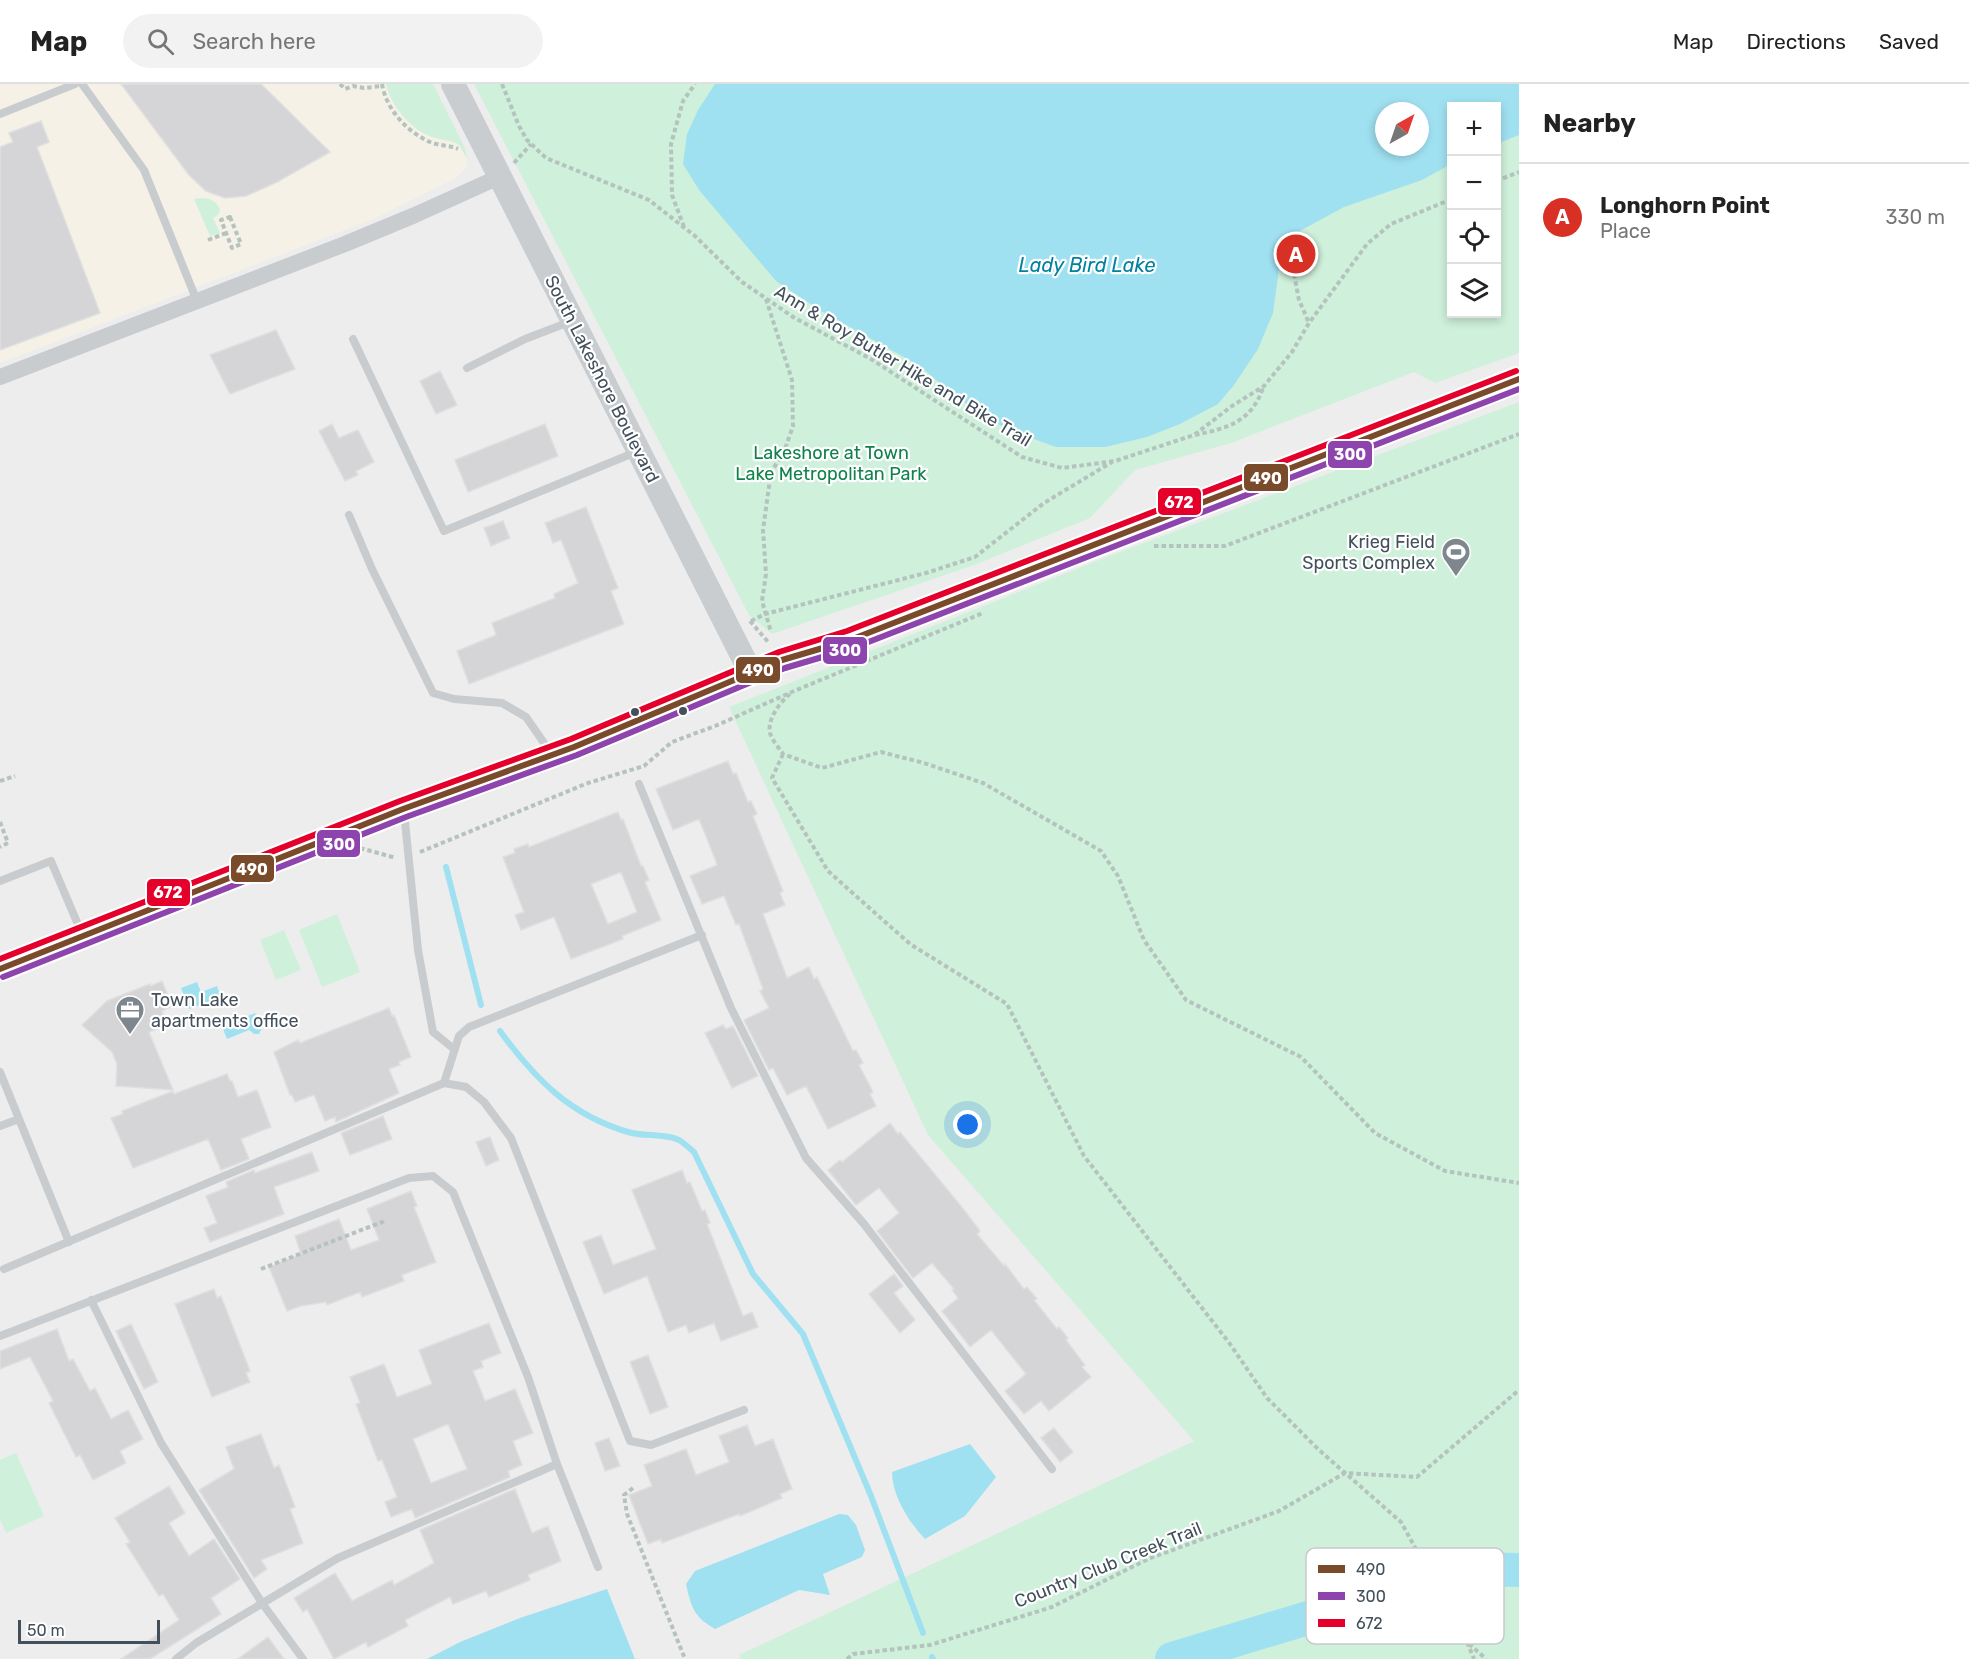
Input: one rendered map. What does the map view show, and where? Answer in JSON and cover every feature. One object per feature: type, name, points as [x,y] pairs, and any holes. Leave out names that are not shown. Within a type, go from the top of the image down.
[{"type":"main road","name":"South Lakeshore Boulevard","points":[[453,84],[505,171],[573,321],[751,673]]},
{"type":"main road","points":[[0,969],[83,938],[403,809],[553,756],[782,660],[850,640],[1519,379]]},
{"type":"street","points":[[0,377],[345,244],[415,215],[505,171]]},
{"type":"lane","points":[[0,114],[75,84]]},
{"type":"lane","points":[[82,84],[144,170],[197,301]]},
{"type":"lane","points":[[467,368],[525,339],[573,321]]},
{"type":"lane","points":[[353,339],[444,531],[639,451]]},
{"type":"lane","points":[[349,515],[372,568],[433,693],[454,699],[502,703],[526,717],[553,756]]},
{"type":"lane","points":[[639,784],[731,1008],[806,1158],[864,1224],[1052,1469]]},
{"type":"lane","points":[[403,809],[406,858],[418,950],[433,1032],[454,1049]]},
{"type":"lane","points":[[0,881],[51,861],[83,938]]},
{"type":"lane","points":[[444,1083],[459,1036],[469,1027],[702,935]]},
{"type":"lane","points":[[0,1072],[69,1242]]},
{"type":"lane","points":[[4,1269],[444,1083],[466,1088],[484,1102],[511,1138],[630,1441],[651,1445],[744,1410]]},
{"type":"lane","points":[[0,1126],[19,1119]]},
{"type":"lane","points":[[0,1336],[410,1178],[433,1176],[453,1192],[528,1377],[557,1464],[598,1567]]},
{"type":"lane","points":[[91,1300],[161,1443],[262,1604],[303,1659]]},
{"type":"lane","points":[[176,1659],[196,1643],[338,1558],[557,1464]]},
{"type":"path","points":[[340,84],[345,89],[353,86],[364,88],[382,85],[399,118],[410,129],[430,142],[458,149]]},
{"type":"path","name":"Ann & Roy Butler Hike and Bike Trail","points":[[502,84],[519,126],[531,144],[546,158],[649,200],[684,228],[742,282],[793,316],[871,359],[1022,457],[1062,468],[1115,460],[1194,435],[1232,406],[1264,386],[1292,352],[1309,323],[1367,244],[1390,224],[1447,201]]},
{"type":"path","points":[[684,228],[672,195],[671,144],[683,101],[695,84]]},
{"type":"path","points":[[505,171],[518,161],[531,144]]},
{"type":"path","points":[[1501,179],[1519,172]]},
{"type":"path","points":[[230,217],[241,244],[231,248],[226,233],[221,220],[230,217]]},
{"type":"path","points":[[208,240],[226,233]]},
{"type":"path","points":[[1287,243],[1297,244],[1304,252],[1297,265],[1297,273],[1294,274]]},
{"type":"path","points":[[1287,256],[1290,256],[1291,274],[1294,274],[1299,300],[1309,323]]},
{"type":"path","points":[[766,298],[792,380],[794,426],[784,452],[771,472],[763,530],[766,574],[762,601],[771,632]]},
{"type":"path","points":[[1194,435],[1232,425],[1250,413],[1258,403],[1264,386]]},
{"type":"path","points":[[1152,546],[1226,546],[1519,434]]},
{"type":"path","points":[[782,660],[751,621],[765,614],[926,573],[975,557],[1044,502],[1115,460]]},
{"type":"path","points":[[355,848],[388,857],[406,858],[588,783],[644,766],[672,742],[990,610]]},
{"type":"path","points":[[794,691],[781,701],[772,719],[770,733],[783,754],[822,768],[881,752],[924,763],[983,783],[1101,851],[1118,876],[1144,940],[1186,1000],[1301,1057],[1375,1133],[1445,1171],[1519,1183]]},
{"type":"path","points":[[783,754],[772,778],[828,871],[910,944],[1007,1004],[1084,1156],[1230,1344],[1267,1398],[1319,1450],[1401,1522],[1416,1548]]},
{"type":"path","points":[[0,782],[15,776]]},
{"type":"path","points":[[0,822],[8,843],[0,847]]},
{"type":"path","points":[[261,1269],[382,1222],[384,1226]]},
{"type":"path","points":[[1345,1473],[1417,1477],[1519,1390]]},
{"type":"path","name":"Country Club Creek Trail","points":[[847,1659],[853,1654],[930,1645],[1052,1606],[1148,1559],[1279,1511],[1345,1473]]},
{"type":"path","points":[[633,1488],[624,1495],[627,1514],[685,1659]]},
{"type":"path","points":[[1468,1644],[1474,1659]]},
{"type":"path","points":[[1469,1644],[1486,1659]]},
{"type":"shaded area","points":[[0,84],[433,84],[467,152],[468,160],[466,168],[456,178],[371,220],[0,363]]},
{"type":"green space","points":[[386,84],[433,84],[465,148],[468,160],[459,145],[432,137],[409,123],[392,100]]},
{"type":"green space","name":"Lakeshore at Town Lake Metropolitan Park","points":[[474,84],[735,84],[1273,235],[1447,164],[1447,318],[1501,318],[1501,142],[1519,135],[1519,353],[1435,383],[1414,372],[1231,443],[1135,470],[1090,518],[977,564],[772,634],[749,615]]},
{"type":"green space","points":[[194,199],[213,201],[219,207],[219,214],[213,218],[220,233],[210,236]]},
{"type":"green space","points":[[1519,402],[1519,1659],[741,1659],[739,1655],[1194,1441],[928,1135],[729,707],[1104,558]]},
{"type":"green space","points":[[337,914],[360,972],[322,987],[299,930]]},
{"type":"green space","points":[[284,930],[301,970],[276,980],[260,940]]},
{"type":"green space","points":[[16,1453],[44,1516],[6,1533],[0,1520],[0,1460]]},
{"type":"water","name":"Lady Bird Lake","points":[[715,84],[1519,84],[1519,135],[1501,142],[1501,102],[1447,102],[1447,166],[1422,180],[1344,207],[1285,239],[1281,246],[1283,262],[1279,269],[1273,313],[1258,349],[1218,404],[1180,424],[1147,437],[1105,447],[1056,447],[1006,429],[956,397],[920,366],[821,311],[776,281],[699,190],[683,164],[687,134],[698,110]]},
{"type":"water","points":[[197,982],[201,992],[217,986],[221,997],[189,1009],[181,988]]},
{"type":"water","points":[[255,1013],[262,1028],[259,1034],[254,1034],[249,1030],[227,1039],[219,1019],[230,1015],[233,1022]]},
{"type":"water","points":[[970,1444],[996,1477],[965,1516],[925,1539],[902,1508],[895,1490],[892,1472]]},
{"type":"water","points":[[839,1514],[848,1515],[856,1525],[865,1550],[862,1557],[823,1574],[830,1595],[799,1590],[715,1629],[698,1616],[686,1584],[695,1571]]},
{"type":"water","points":[[607,1589],[635,1659],[427,1659],[460,1642],[520,1618]]},
{"type":"building","points":[[121,84],[261,84],[330,152],[277,182],[246,196],[225,198],[206,191],[189,175]]},
{"type":"building","points":[[41,121],[49,142],[37,147],[100,313],[0,350],[0,147],[13,142],[9,133]]},
{"type":"building","points":[[276,330],[295,369],[230,394],[210,355]]},
{"type":"building","points":[[440,371],[457,405],[436,414],[420,381]]},
{"type":"building","points":[[332,424],[339,438],[358,430],[374,462],[356,471],[358,475],[345,481],[319,431]]},
{"type":"building","points":[[545,424],[558,456],[468,492],[455,460]]},
{"type":"building","points":[[586,507],[618,588],[611,591],[624,624],[469,684],[457,651],[496,635],[492,623],[555,598],[554,594],[578,583],[561,540],[553,543],[545,523]]},
{"type":"building","points":[[503,521],[510,538],[491,546],[484,528]]},
{"type":"building","points":[[728,761],[733,774],[736,773],[748,802],[751,801],[757,814],[753,816],[783,891],[780,893],[785,905],[763,914],[787,978],[809,967],[814,979],[817,977],[853,1051],[856,1050],[863,1063],[859,1065],[873,1092],[870,1094],[876,1106],[828,1129],[806,1086],[787,1095],[773,1068],[769,1070],[744,1020],[769,1008],[760,991],[763,989],[739,924],[736,925],[724,896],[702,904],[690,876],[717,865],[699,819],[673,830],[656,789]]},
{"type":"building","points":[[618,812],[649,880],[645,882],[661,920],[622,936],[623,939],[571,959],[554,917],[521,930],[515,915],[524,912],[503,857],[515,853],[514,849],[528,844],[529,847]],"holes":[[[621,872],[637,912],[608,924],[591,884]]]},
{"type":"building","name":"Town Lake apartments office","points":[[162,981],[169,998],[167,1002],[170,1007],[162,1011],[168,1025],[149,1032],[173,1090],[116,1086],[117,1064],[112,1052],[82,1025],[107,1001]]},
{"type":"building","points":[[389,1008],[411,1057],[389,1069],[399,1093],[336,1122],[335,1117],[325,1121],[314,1095],[295,1102],[290,1095],[274,1052],[298,1040],[300,1043]]},
{"type":"building","points":[[723,1025],[726,1029],[733,1026],[758,1076],[732,1088],[705,1033]]},
{"type":"building","points":[[227,1074],[238,1097],[257,1090],[271,1127],[241,1139],[249,1159],[221,1170],[208,1139],[133,1168],[111,1118],[123,1114],[122,1111],[173,1091],[174,1094]]},
{"type":"building","points":[[383,1116],[392,1139],[350,1155],[341,1133]]},
{"type":"building","points":[[890,1123],[961,1206],[980,1231],[977,1234],[1024,1289],[1027,1287],[1037,1299],[1034,1300],[1057,1329],[1059,1327],[1068,1338],[1066,1340],[1085,1365],[1082,1367],[1091,1377],[1049,1411],[1041,1401],[1024,1414],[1005,1391],[1026,1374],[991,1330],[970,1347],[942,1311],[958,1298],[952,1290],[954,1289],[932,1263],[913,1278],[877,1231],[899,1213],[879,1188],[856,1205],[828,1170],[840,1160],[842,1162]]},
{"type":"building","points":[[490,1137],[499,1160],[486,1166],[476,1142]]},
{"type":"building","points":[[312,1152],[319,1171],[274,1187],[284,1214],[210,1242],[204,1228],[217,1223],[206,1196],[228,1187],[226,1182],[254,1170],[255,1173]]},
{"type":"building","points":[[682,1170],[687,1183],[690,1182],[702,1211],[705,1210],[710,1223],[707,1224],[743,1316],[752,1312],[758,1327],[721,1341],[714,1323],[689,1333],[686,1325],[668,1332],[647,1276],[604,1294],[583,1242],[601,1235],[613,1265],[656,1249],[632,1190]]},
{"type":"building","points":[[411,1191],[417,1206],[414,1207],[436,1262],[402,1275],[404,1281],[362,1297],[360,1292],[327,1305],[326,1302],[287,1311],[269,1267],[301,1254],[295,1236],[339,1219],[351,1250],[379,1240],[367,1209]]},
{"type":"building","points":[[894,1274],[903,1286],[894,1293],[915,1320],[900,1333],[869,1294]]},
{"type":"building","points":[[214,1289],[217,1298],[221,1296],[250,1371],[246,1373],[250,1382],[212,1397],[175,1304]]},
{"type":"building","points":[[489,1323],[501,1353],[481,1361],[483,1367],[473,1371],[485,1401],[515,1389],[533,1433],[513,1441],[522,1465],[508,1471],[510,1477],[415,1518],[412,1509],[391,1517],[385,1502],[397,1497],[382,1460],[378,1461],[356,1404],[360,1403],[350,1377],[384,1364],[397,1397],[432,1384],[419,1350]],"holes":[[[448,1424],[467,1469],[431,1483],[413,1439]]]},
{"type":"building","points":[[131,1324],[158,1382],[144,1389],[116,1331]]},
{"type":"building","points":[[57,1329],[69,1361],[73,1359],[90,1391],[95,1388],[111,1419],[128,1410],[143,1439],[120,1451],[126,1463],[93,1480],[80,1455],[76,1457],[49,1403],[53,1401],[30,1357],[0,1369],[0,1351]]},
{"type":"building","points":[[648,1355],[668,1407],[650,1414],[630,1362]]},
{"type":"building","points":[[747,1425],[755,1446],[773,1439],[792,1489],[780,1494],[782,1498],[740,1516],[739,1514],[662,1543],[661,1539],[648,1544],[629,1495],[652,1486],[644,1465],[686,1449],[696,1475],[729,1462],[719,1436]]},
{"type":"building","points":[[1054,1428],[1073,1452],[1060,1462],[1041,1438]]},
{"type":"building","points":[[261,1434],[274,1468],[279,1465],[295,1507],[290,1509],[303,1543],[261,1560],[267,1569],[254,1578],[199,1490],[234,1469],[226,1447]]},
{"type":"building","points":[[609,1438],[620,1466],[605,1471],[595,1443]]},
{"type":"building","points":[[169,1486],[185,1513],[169,1523],[189,1556],[214,1539],[240,1579],[211,1598],[221,1614],[150,1659],[121,1659],[179,1620],[163,1594],[159,1596],[126,1544],[130,1542],[115,1518]]},
{"type":"building","points":[[515,1489],[532,1533],[548,1526],[561,1561],[528,1575],[530,1580],[489,1597],[486,1591],[453,1604],[450,1597],[405,1620],[408,1626],[368,1647],[366,1642],[334,1659],[307,1609],[303,1612],[294,1598],[335,1573],[352,1601],[392,1580],[394,1585],[434,1563],[420,1530]]},
{"type":"building","points":[[268,1637],[284,1659],[238,1659]]},
{"type":"waterway","points":[[446,867],[481,1005]]},
{"type":"waterway","points":[[500,1031],[541,1080],[555,1093],[588,1116],[628,1132],[667,1136],[679,1140],[694,1152],[753,1274],[803,1334],[871,1496],[923,1633]]},
{"type":"waterway","points":[[1504,1570],[1519,1570]]},
{"type":"waterway","points":[[1172,1659],[1306,1619]]},
{"type":"transit line","name":"672","points":[[0,959],[400,801],[571,739],[779,652],[847,631],[1516,371]]},
{"type":"transit line","name":"490","points":[[0,969],[403,809],[574,747],[782,660],[850,640],[1519,379]]},
{"type":"transit line","name":"300","points":[[3,977],[406,817],[577,755],[785,668],[853,648],[1519,389]]},
{"type":"place","name":"Longhorn Point","points":[[1296,254]]},
{"type":"place","name":"Krieg Field Sports Complex","points":[[1456,578]]},
{"type":"place","name":"Town Lake apartments office","points":[[130,1036]]}]
